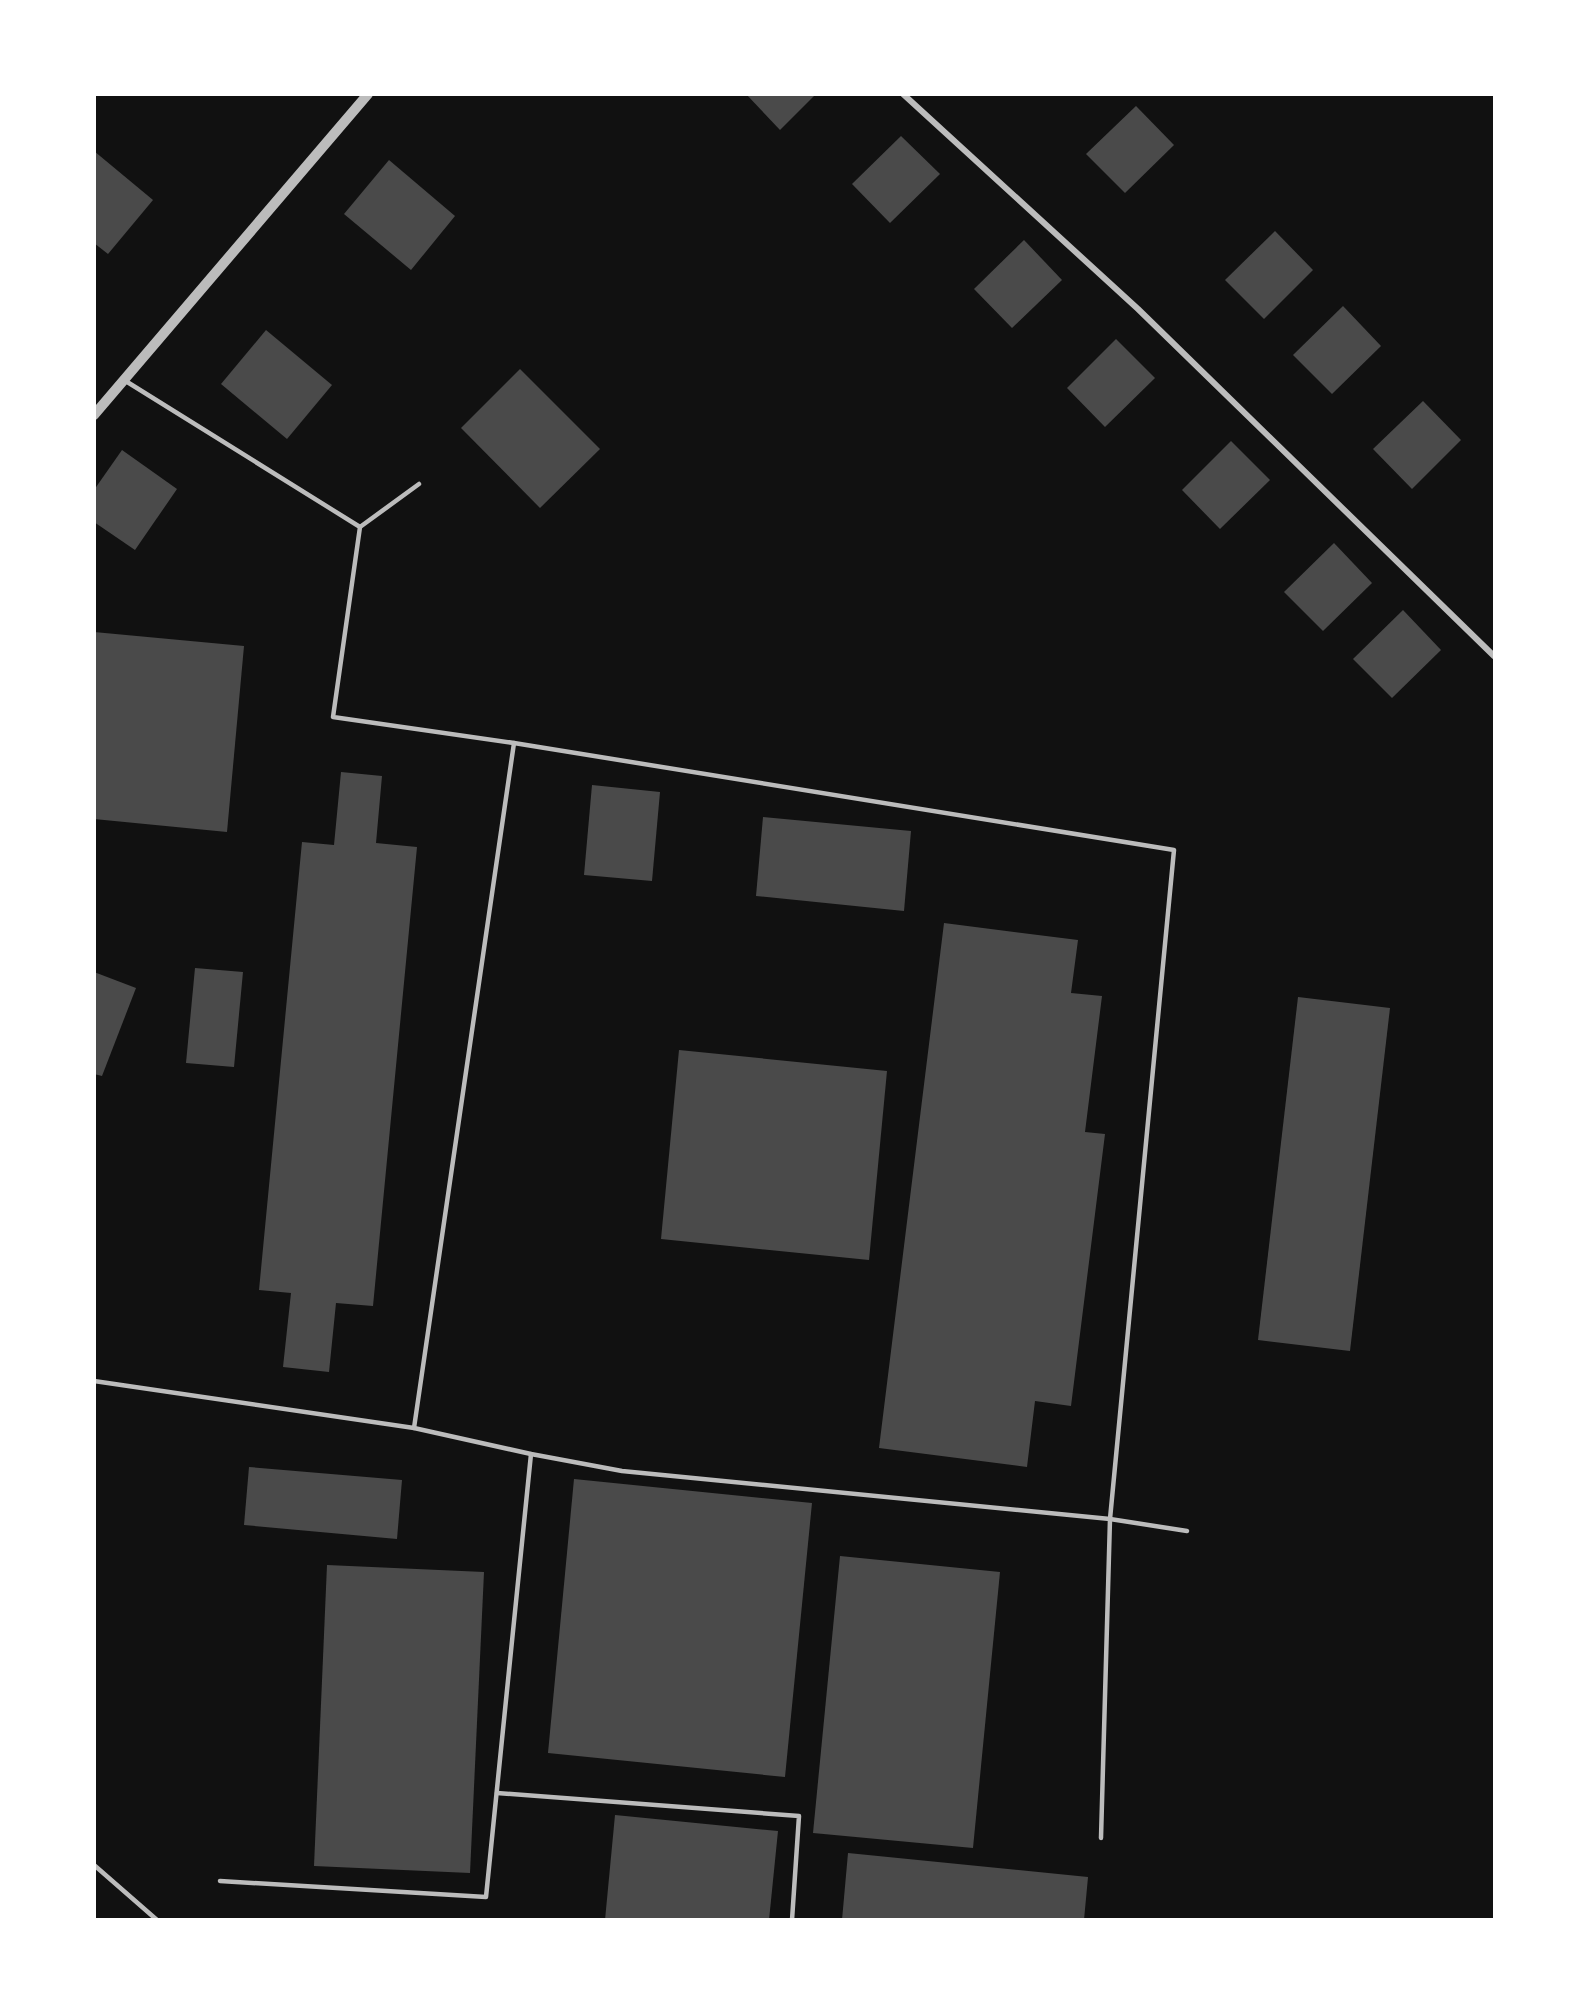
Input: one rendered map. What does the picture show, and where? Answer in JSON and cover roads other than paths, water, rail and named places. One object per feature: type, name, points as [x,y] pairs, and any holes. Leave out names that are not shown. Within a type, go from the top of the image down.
[{"type":"street","points":[[94,415],[368,94]]},
{"type":"street","points":[[903,94],[1138,309],[1494,656]]},
{"type":"lane","points":[[124,380],[360,527]]},
{"type":"lane","points":[[419,484],[360,527],[333,717],[514,743],[1174,850],[1110,1519],[1101,1838]]},
{"type":"lane","points":[[414,1428],[514,743]]},
{"type":"lane","points":[[94,1381],[414,1428],[622,1471],[1110,1519],[1187,1531]]},
{"type":"lane","points":[[220,1881],[486,1897],[531,1454]]},
{"type":"lane","points":[[497,1793],[799,1816],[792,1920]]},
{"type":"lane","points":[[94,1865],[157,1920]]}]
